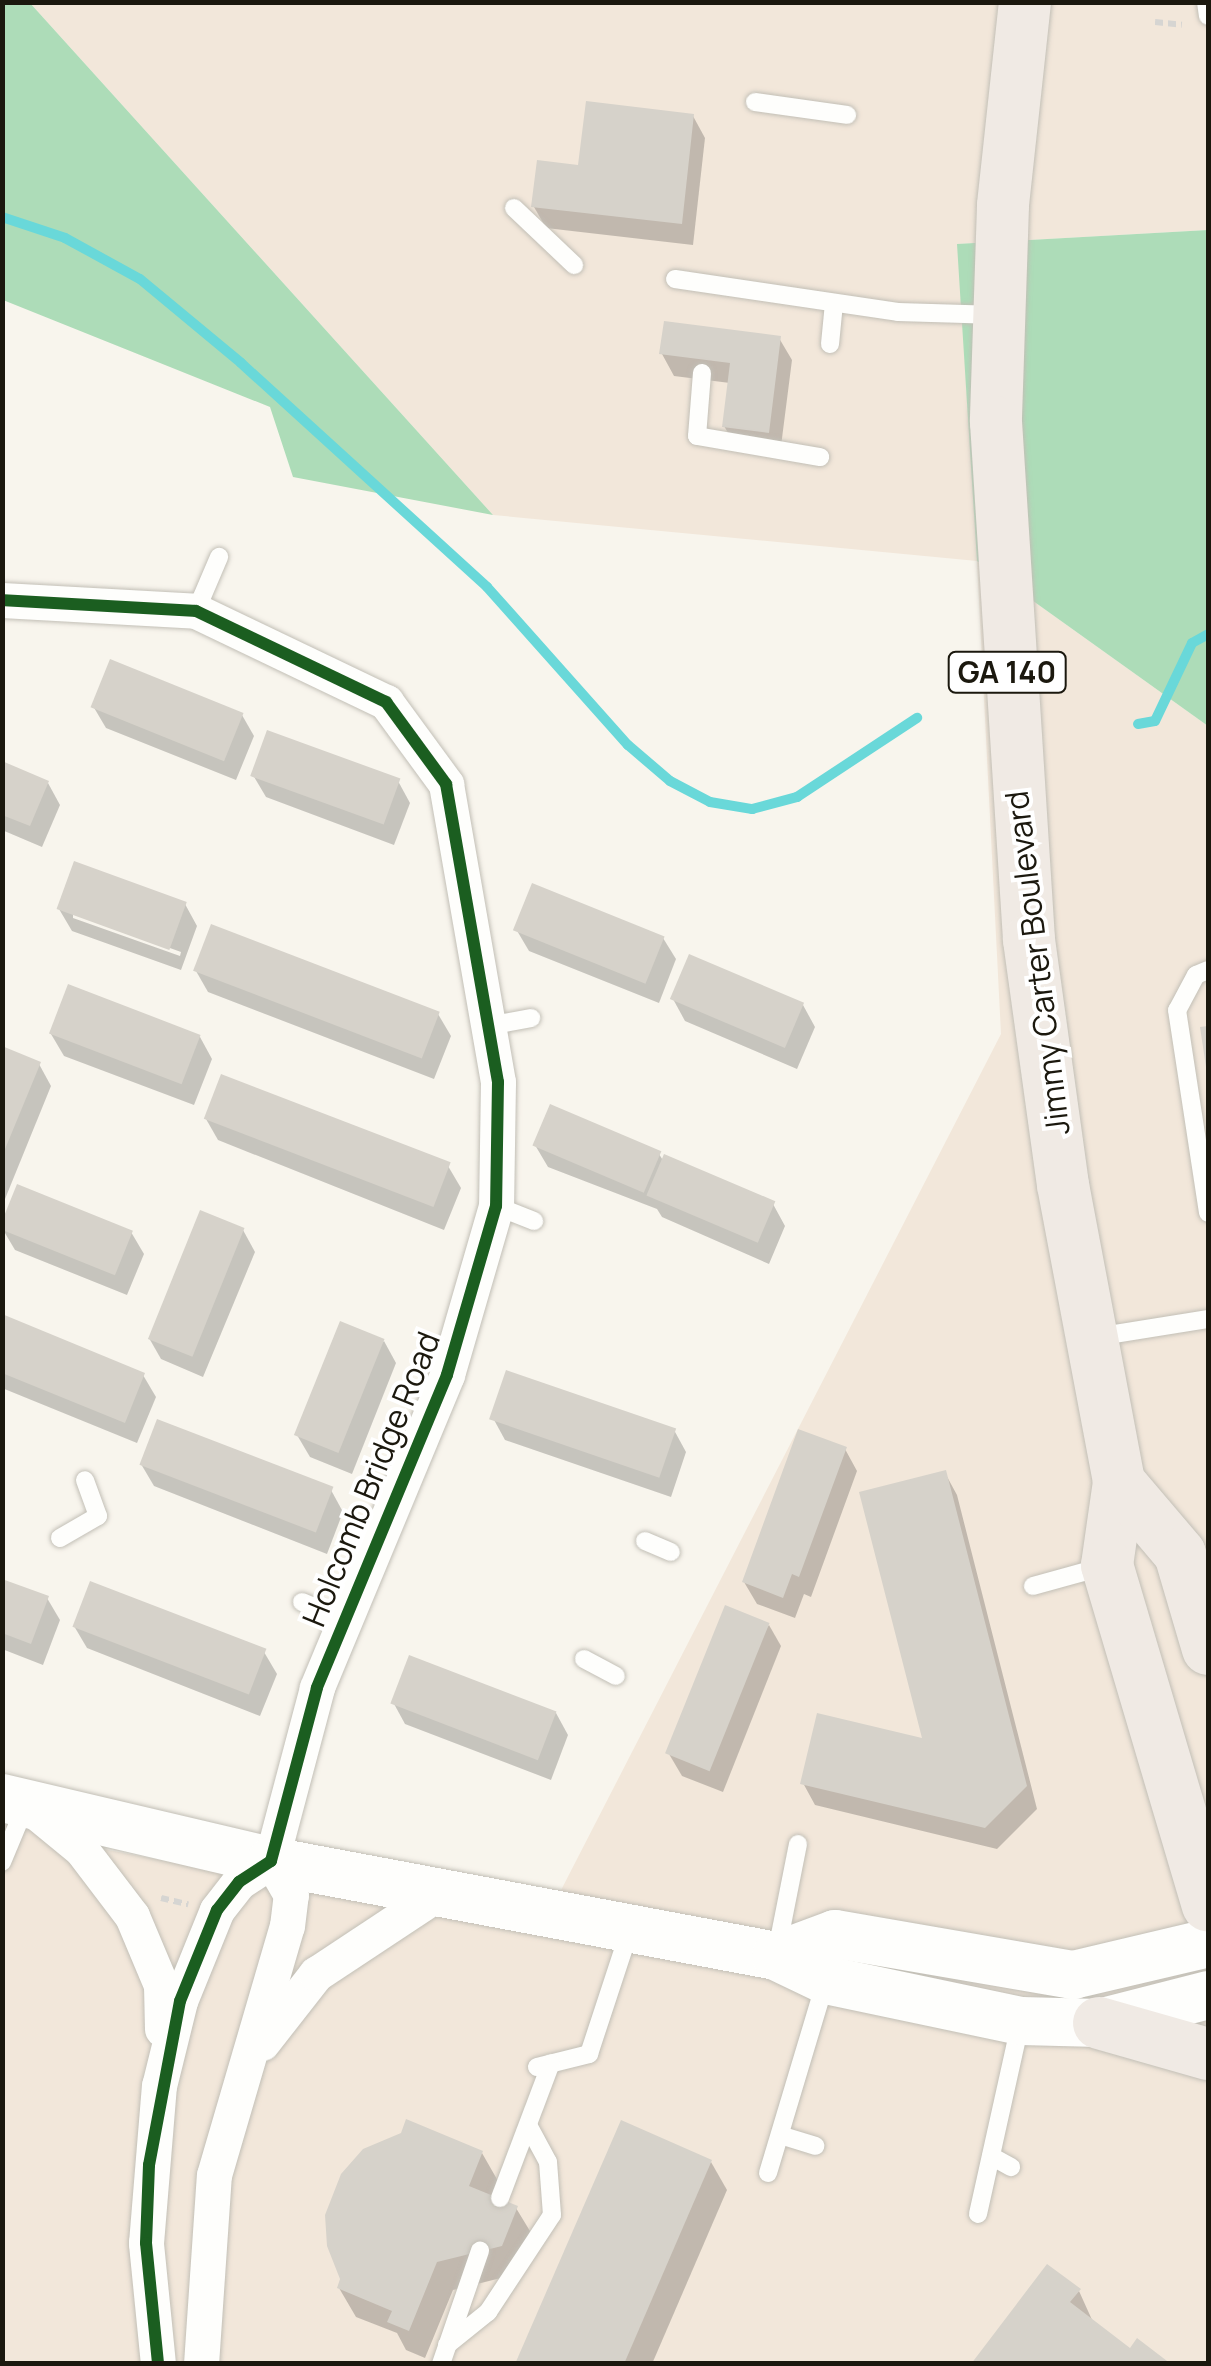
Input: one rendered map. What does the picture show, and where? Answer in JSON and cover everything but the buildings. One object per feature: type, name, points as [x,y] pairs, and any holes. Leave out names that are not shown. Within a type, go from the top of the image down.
[{"type":"main road","name":"Jimmy Carter Boulevard","points":[[1025,2],[998,315],[1000,534],[1029,940],[1090,1338],[1118,1482],[1107,1566],[1208,1905]]},
{"type":"main road","name":"GA 140","points":[[1118,1482],[1180,1554],[1208,1649]]},
{"type":"main road","points":[[15,1801],[271,1861],[776,1956],[826,1980],[1020,2020],[1099,2023],[1208,2054]]},
{"type":"main road","points":[[776,1956],[836,1934],[1073,1975],[1208,1943]]},
{"type":"main road","points":[[1099,2023],[1208,1994]]},
{"type":"street","name":"Holcomb Bridge Road","points":[[2,600],[196,611],[386,702],[446,784],[498,1082],[496,1206],[448,1375],[317,1688],[271,1861]]},
{"type":"street","points":[[15,1801],[81,1849],[148,1946],[161,1985],[159,2086],[146,2244],[158,2364]]},
{"type":"street","points":[[159,2086],[180,2001],[217,1910],[239,1882],[271,1861],[290,1895],[287,1926],[214,2175],[202,2364]]},
{"type":"street","points":[[234,2098],[279,2013],[316,1974],[440,1892]]},
{"type":"lane","points":[[1206,2],[1208,16]]},
{"type":"lane","points":[[755,102],[847,114]]},
{"type":"lane","points":[[514,208],[574,265]]},
{"type":"lane","points":[[675,280],[834,303],[998,315]]},
{"type":"lane","points":[[830,344],[834,303]]},
{"type":"lane","points":[[702,373],[697,436],[820,457]]},
{"type":"lane","points":[[196,611],[219,557]]},
{"type":"lane","points":[[1208,970],[1196,975],[1177,1010],[1208,1212]]},
{"type":"lane","points":[[488,1026],[531,1018]]},
{"type":"lane","points":[[496,1206],[534,1222]]},
{"type":"lane","points":[[1090,1338],[1208,1319]]},
{"type":"lane","points":[[60,1538],[98,1516],[85,1480]]},
{"type":"lane","points":[[644,1541],[671,1552]]},
{"type":"lane","points":[[1034,1586],[1107,1566]]},
{"type":"lane","points":[[302,1602],[345,1620]]},
{"type":"lane","points":[[584,1660],[616,1676]]},
{"type":"lane","points":[[2,1862],[15,1801]]},
{"type":"lane","points":[[776,1956],[798,1844]]},
{"type":"lane","points":[[500,2198],[528,2124],[544,2065],[589,2054],[630,1928]]},
{"type":"lane","points":[[768,2172],[826,1980]]},
{"type":"lane","points":[[978,2214],[1020,2020]]},
{"type":"lane","points":[[444,2354],[488,2312],[552,2215],[548,2162],[528,2124]]},
{"type":"lane","points":[[780,2135],[815,2146]]},
{"type":"lane","points":[[991,2156],[1011,2168]]},
{"type":"lane","points":[[444,2354],[480,2251]]},
{"type":"path","points":[[1155,22],[1182,25]]},
{"type":"shaded area","points":[[30,3],[1208,3],[1208,230],[958,244],[977,561],[493,515]]},
{"type":"shaded area","points":[[977,561],[1208,726],[1208,2363],[3,2363],[2,1823],[103,1849],[539,1933],[1001,1034]]},
{"type":"green space","points":[[2,3],[30,3],[493,515],[293,477],[270,407],[3,300]]},
{"type":"green space","points":[[1208,230],[1208,726],[977,561],[957,244]]},
{"type":"waterway","points":[[2,217],[65,238],[140,279],[241,363],[487,587],[628,745],[670,781],[710,802],[752,809],[797,797],[917,718]]},
{"type":"waterway","points":[[1138,724],[1155,721],[1192,643],[1208,634]]},
{"type":"cycle path","points":[[2,600],[196,611],[386,702],[446,784],[498,1082],[496,1206],[447,1375],[317,1688],[271,1861],[239,1882],[217,1910],[180,2001],[149,2165],[146,2243],[158,2364]]}]
